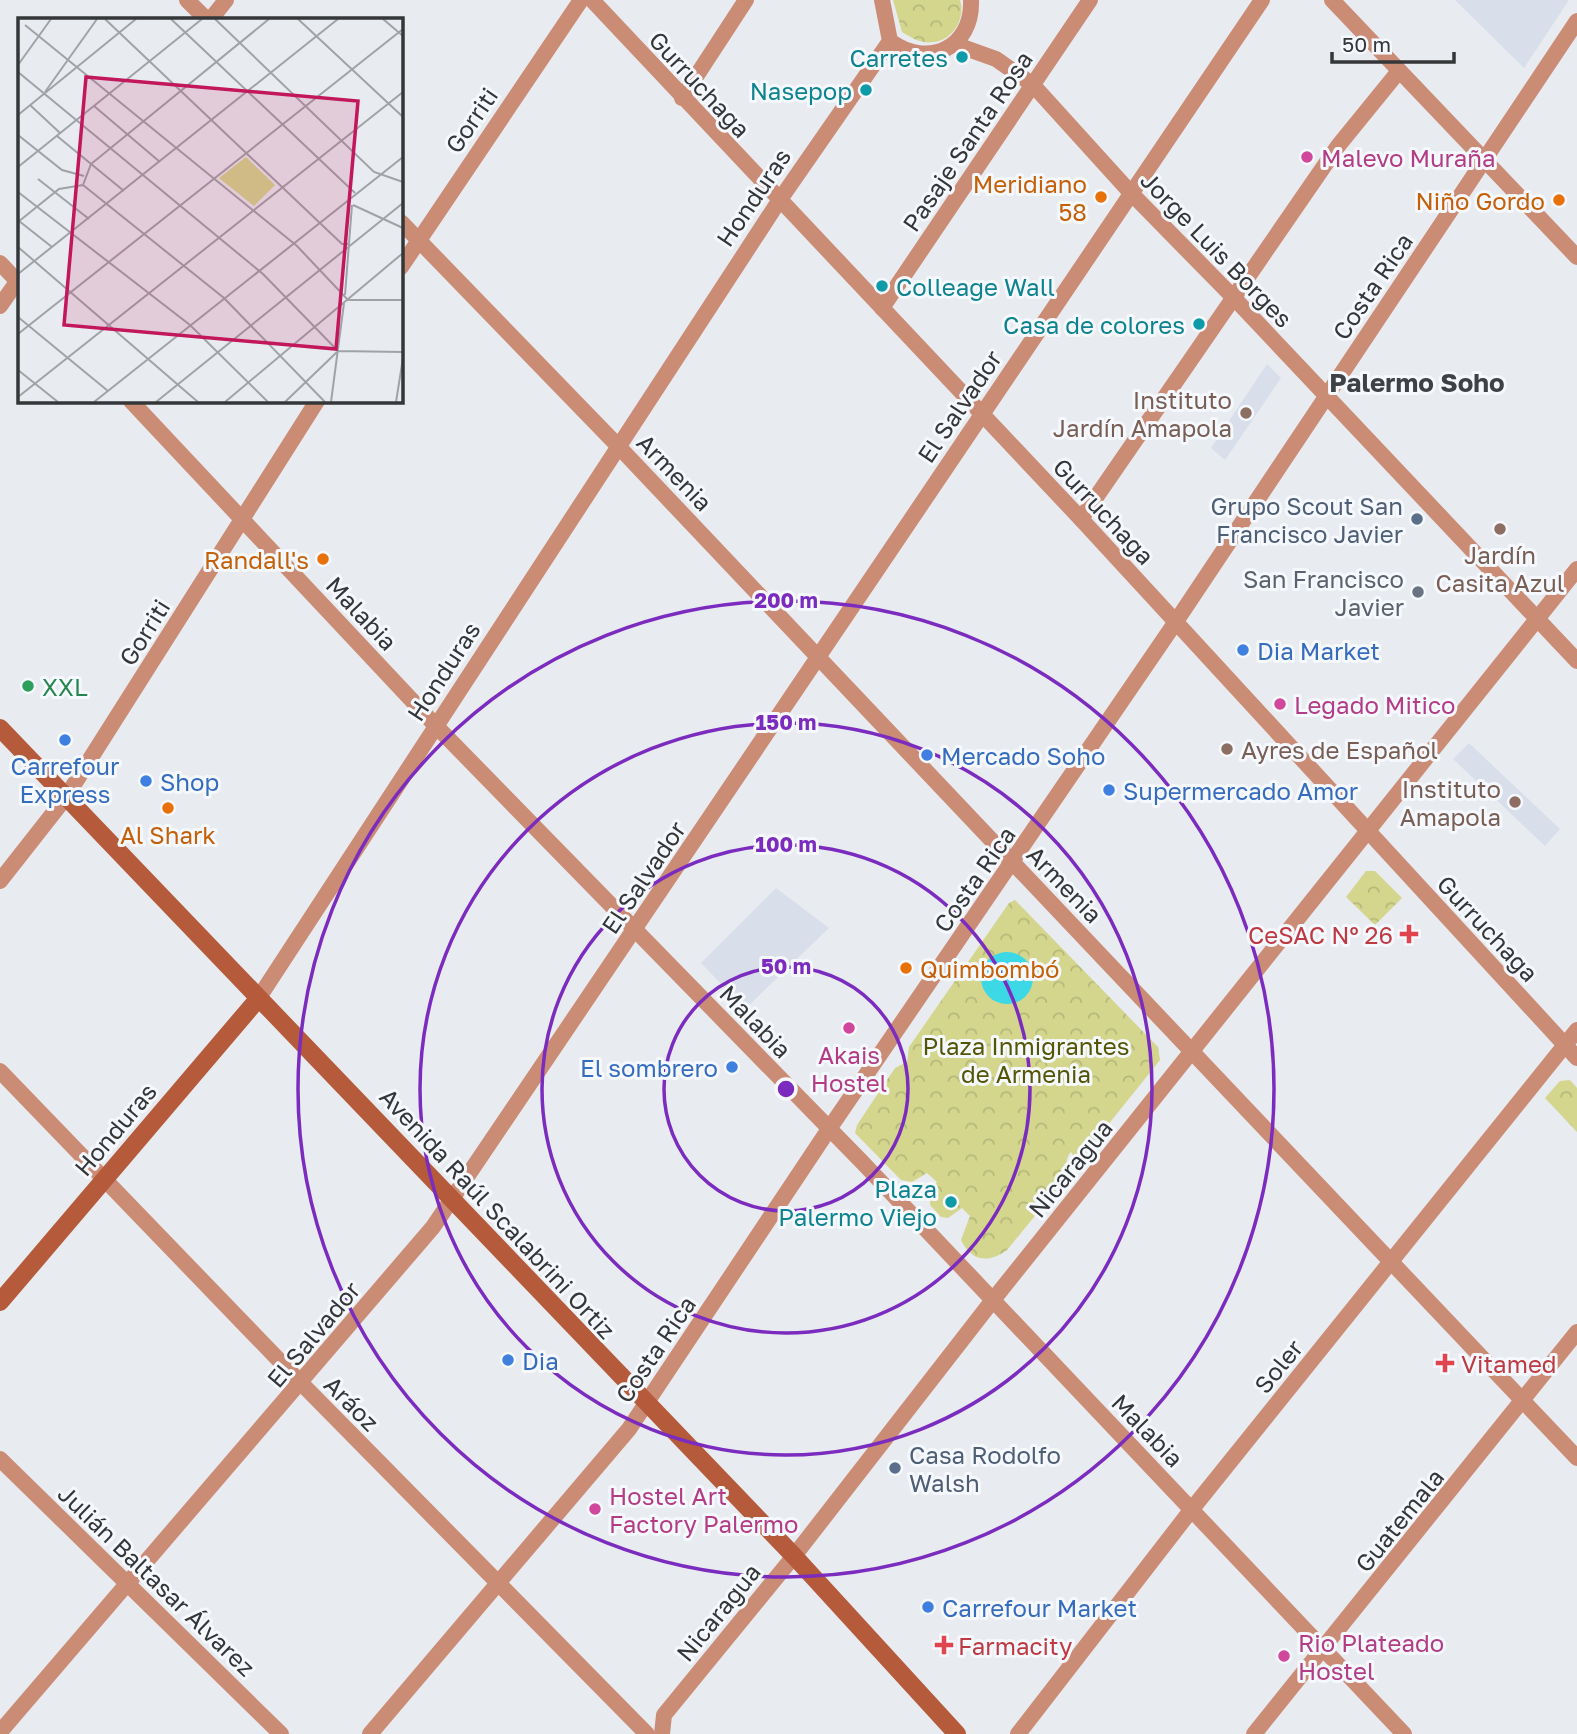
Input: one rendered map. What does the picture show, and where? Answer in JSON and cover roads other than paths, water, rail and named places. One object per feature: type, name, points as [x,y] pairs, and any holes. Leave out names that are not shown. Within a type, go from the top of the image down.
[{"type":"main road","name":"Avenida Raúl Scalabrini Ortiz","points":[[0,728],[453,1199],[645,1405],[794,1556],[947,1731]]},
{"type":"main road","name":"Honduras","points":[[0,1302],[258,999]]},
{"type":"street","points":[[187,0],[205,18]]},
{"type":"street","points":[[213,18],[226,0]]},
{"type":"street","name":"Gorriti","points":[[402,265],[580,0]]},
{"type":"street","name":"Gurruchaga","points":[[592,0],[1081,519],[1577,1058]]},
{"type":"street","points":[[682,98],[746,0]]},
{"type":"street","points":[[882,0],[890,41],[914,54],[940,52],[954,44],[969,24],[971,0]]},
{"type":"street","name":"Pasaje Santa Rosa","points":[[881,308],[1090,0]]},
{"type":"street","name":"El Salvador","points":[[0,1732],[433,1227],[1262,0]]},
{"type":"street","points":[[1332,0],[1577,257]]},
{"type":"street","name":"Costa Rica","points":[[370,1734],[629,1429],[829,1129],[1175,623],[1577,21]]},
{"type":"street","name":"Honduras","points":[[258,999],[779,201],[890,41]]},
{"type":"street","name":"Jorge Luis Borges","points":[[954,44],[996,59],[1033,85],[1130,192],[1234,298],[1577,661]]},
{"type":"street","points":[[1081,519],[1338,145],[1399,71]]},
{"type":"street","name":"Armenia","points":[[402,223],[620,447],[1577,1458]]},
{"type":"street","points":[[0,263],[18,280]]},
{"type":"street","points":[[0,306],[18,282]]},
{"type":"street","name":"Malabia","points":[[132,402],[436,726],[829,1129],[1404,1734]]},
{"type":"street","name":"Gorriti","points":[[0,881],[66,797],[316,402]]},
{"type":"street","name":"Nicaragua","points":[[662,1734],[664,1715],[794,1556],[993,1300],[1369,833],[1577,569]]},
{"type":"street","name":"Soler","points":[[1018,1734],[1192,1510],[1577,1030]]},
{"type":"street","name":"Aráoz","points":[[0,1071],[301,1383],[647,1734]]},
{"type":"street","name":"Guatemala","points":[[1254,1734],[1325,1649],[1577,1332]]},
{"type":"street","name":"Julián Baltasar Álvarez","points":[[0,1459],[281,1734]]},
{"type":"water","points":[[1007,952],[1026,959],[1033,978],[1026,997],[1007,1004],[988,997],[981,978],[988,959]]},
{"type":"place","name":"Carretes","points":[[962,57]]},
{"type":"place","name":"Nasepop","points":[[866,90]]},
{"type":"place","name":"Malevo Muraña","points":[[1307,157]]},
{"type":"place","name":"Meridiano 58","points":[[1101,197]]},
{"type":"place","name":"Niño Gordo","points":[[1559,200]]},
{"type":"place","name":"Colleage Wall","points":[[882,286]]},
{"type":"place","name":"Casa de colores","points":[[1199,324]]},
{"type":"place","name":"Instituto Jardín Amapola","points":[[1246,413]]},
{"type":"place","name":"Grupo Scout San Francisco Javier","points":[[1417,519]]},
{"type":"place","name":"Jardín Casita Azul","points":[[1500,529]]},
{"type":"place","name":"Randall's","points":[[323,559]]},
{"type":"place","name":"San Francisco Javier","points":[[1418,592]]},
{"type":"place","name":"Dia Market","points":[[1243,650]]},
{"type":"place","name":"XXL","points":[[28,686]]},
{"type":"place","name":"Legado Mitico","points":[[1280,704]]},
{"type":"place","name":"Carrefour Express","points":[[65,740]]},
{"type":"place","name":"Ayres de Español","points":[[1227,749]]},
{"type":"place","name":"Mercado Soho","points":[[927,755]]},
{"type":"place","name":"Shop","points":[[146,781]]},
{"type":"place","name":"Supermercado Amor","points":[[1109,790]]},
{"type":"place","name":"Instituto Amapola","points":[[1515,802]]},
{"type":"place","name":"Al Shark","points":[[168,808]]},
{"type":"place","name":"CeSAC Nº 26","points":[[1409,934]]},
{"type":"place","name":"Quimbombó","points":[[906,968]]},
{"type":"place","name":"Akais Hostel","points":[[849,1028]]},
{"type":"place","name":"El sombrero","points":[[732,1067]]},
{"type":"place","name":"Plaza Palermo Viejo","points":[[951,1202]]},
{"type":"place","name":"Dia","points":[[508,1360]]},
{"type":"place","name":"Vitamed","points":[[1445,1363]]},
{"type":"place","name":"Casa Rodolfo Walsh","points":[[895,1468]]},
{"type":"place","name":"Hostel Art Factory Palermo","points":[[595,1509]]},
{"type":"place","name":"Carrefour Market","points":[[928,1607]]},
{"type":"place","name":"Farmacity","points":[[944,1645]]},
{"type":"place","name":"Rio Plateado Hostel","points":[[1284,1656]]},
{"type":"district","name":"Palermo Soho","points":[[1417,382]]},
{"type":"park label","name":"Plaza Inmigrantes de Armenia","points":[[1026,1059]]}]
